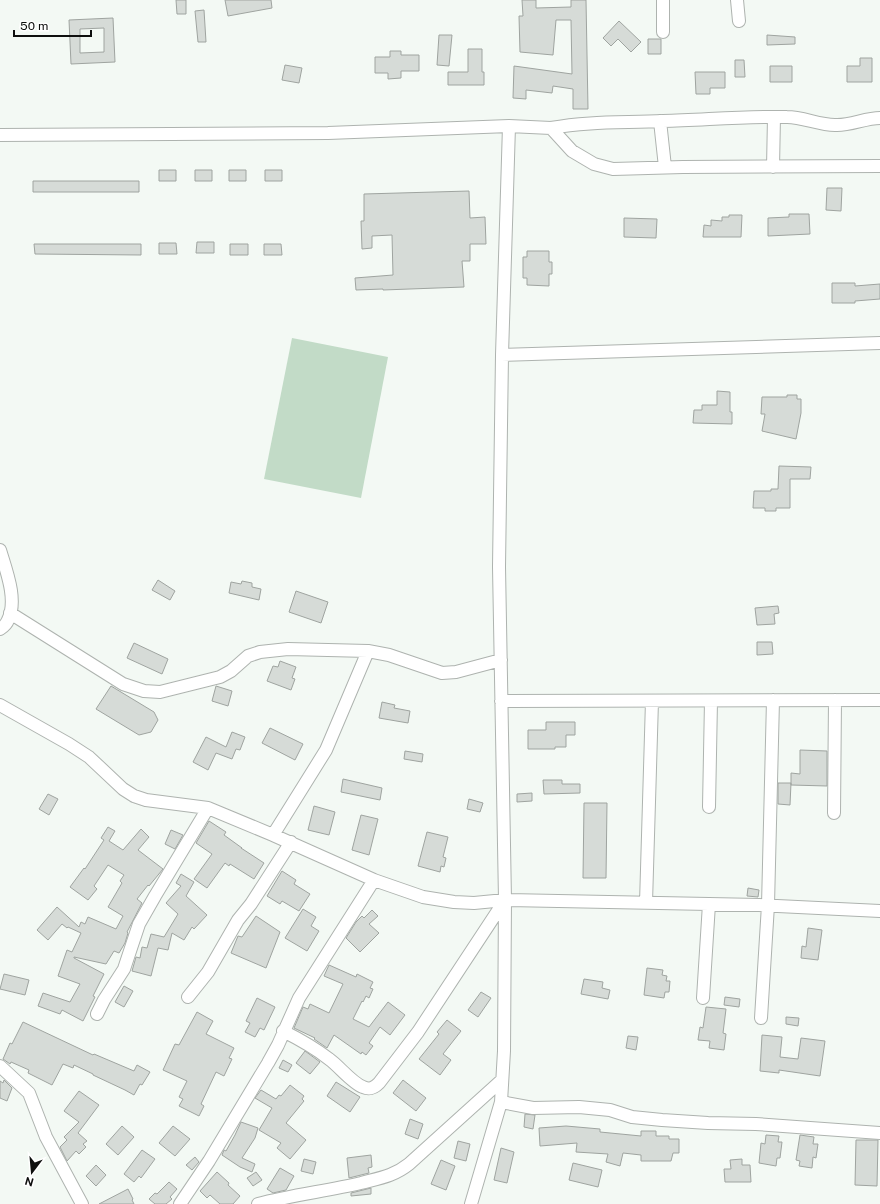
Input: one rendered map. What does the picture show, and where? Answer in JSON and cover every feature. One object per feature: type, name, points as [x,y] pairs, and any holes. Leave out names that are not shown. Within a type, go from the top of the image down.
[{"type":"street","points":[[663,0],[663,32]]},
{"type":"street","points":[[737,0],[739,21]]},
{"type":"street","points":[[0,135],[328,133],[509,126],[551,128],[570,124],[596,122],[660,122],[774,117],[789,117],[837,126],[871,118],[880,118]]},
{"type":"street","points":[[773,167],[774,117]]},
{"type":"street","points":[[660,122],[665,167]]},
{"type":"street","points":[[471,1204],[501,1102],[504,1051],[505,900],[499,566],[502,356],[509,126]]},
{"type":"street","points":[[551,128],[572,151],[594,164],[613,168],[880,166]]},
{"type":"street","points":[[502,356],[880,344]]},
{"type":"street","points":[[0,550],[11,588],[12,607],[5,621],[124,684],[144,691],[160,692],[220,677],[231,671],[248,656],[260,652],[288,649],[368,651],[390,655],[442,672],[456,672],[501,660]]},
{"type":"street","points":[[274,835],[326,750],[368,651]]},
{"type":"street","points":[[761,1018],[768,905],[773,700]]},
{"type":"street","points":[[834,813],[835,700]]},
{"type":"street","points":[[501,702],[880,700]]},
{"type":"street","points":[[646,903],[652,701]]},
{"type":"street","points":[[709,807],[711,701]]},
{"type":"street","points":[[0,706],[70,744],[88,757],[123,789],[134,796],[146,800],[208,808],[291,842],[374,880],[423,897],[454,902],[474,903],[505,900],[768,905],[880,911]]},
{"type":"street","points":[[97,1014],[104,1000],[124,969],[139,924],[208,808]]},
{"type":"street","points":[[188,997],[208,972],[238,920],[251,904],[291,842]]},
{"type":"street","points":[[180,1204],[209,1161],[268,1063],[278,1045],[299,998],[374,880]]},
{"type":"street","points":[[283,1031],[309,1044],[329,1058],[361,1087],[368,1089],[374,1088],[418,1032],[505,900]]},
{"type":"street","points":[[703,998],[709,904]]},
{"type":"street","points":[[0,1066],[29,1093],[46,1136],[82,1204]]},
{"type":"street","points":[[258,1204],[344,1187],[399,1172],[502,1080]]},
{"type":"street","points":[[501,1102],[533,1108],[579,1107],[610,1110],[632,1117],[662,1120],[756,1124],[880,1133]]},
{"type":"green space","points":[[292,338],[388,357],[361,498],[264,479]]},
{"type":"building","points":[[176,0],[186,0],[186,14],[177,14]]},
{"type":"building","points":[[225,0],[271,0],[272,8],[228,16]]},
{"type":"building","points":[[522,0],[536,0],[536,8],[571,7],[571,0],[586,0],[588,109],[573,109],[573,89],[553,86],[552,93],[526,90],[526,99],[513,98],[514,66],[572,74],[571,20],[556,20],[553,55],[520,52],[519,16],[523,16]]},
{"type":"building","points":[[204,10],[206,42],[198,42],[195,11]]},
{"type":"building","points":[[113,18],[115,62],[71,64],[69,20]],"holes":[[[104,28],[104,52],[80,53],[80,29]]]},
{"type":"building","points":[[619,21],[641,42],[631,52],[618,39],[611,46],[603,38]]},
{"type":"building","points":[[439,35],[452,35],[449,66],[437,65]]},
{"type":"building","points":[[767,35],[795,37],[795,44],[767,45]]},
{"type":"building","points":[[648,39],[661,39],[661,54],[648,54]]},
{"type":"building","points":[[468,49],[482,49],[482,72],[484,72],[484,85],[448,85],[448,72],[468,72]]},
{"type":"building","points":[[390,51],[401,51],[401,55],[419,55],[419,71],[401,71],[401,78],[388,79],[388,73],[375,73],[375,57],[390,57]]},
{"type":"building","points":[[860,58],[872,58],[872,82],[847,82],[847,66],[860,66]]},
{"type":"building","points":[[735,60],[744,60],[745,77],[735,77]]},
{"type":"building","points":[[285,65],[302,68],[299,83],[282,80]]},
{"type":"building","points":[[770,66],[792,66],[792,82],[770,82]]},
{"type":"building","points":[[695,72],[725,72],[725,88],[710,88],[710,94],[696,94]]},
{"type":"building","points":[[159,170],[176,170],[176,181],[159,181]]},
{"type":"building","points":[[195,170],[212,170],[212,181],[195,181]]},
{"type":"building","points":[[229,170],[246,170],[246,181],[229,181]]},
{"type":"building","points":[[265,170],[282,170],[282,181],[265,181]]},
{"type":"building","points":[[33,181],[139,181],[139,192],[33,192]]},
{"type":"building","points":[[827,188],[842,188],[841,211],[826,210]]},
{"type":"building","points":[[469,191],[470,218],[485,217],[486,244],[470,244],[470,261],[462,261],[464,287],[356,290],[355,278],[393,275],[392,235],[372,236],[372,248],[362,249],[361,221],[364,221],[364,194]]},
{"type":"building","points":[[789,214],[809,214],[810,234],[768,236],[768,218],[789,217]]},
{"type":"building","points":[[729,215],[742,215],[741,237],[703,237],[704,225],[711,226],[711,220],[722,221],[722,217],[729,217]]},
{"type":"building","points":[[624,218],[657,219],[656,238],[624,237]]},
{"type":"building","points":[[197,242],[214,242],[214,253],[196,253]]},
{"type":"building","points":[[159,243],[176,243],[177,254],[159,254]]},
{"type":"building","points":[[34,244],[141,244],[141,255],[35,254]]},
{"type":"building","points":[[230,244],[248,244],[248,255],[230,255]]},
{"type":"building","points":[[264,244],[281,244],[282,255],[264,255]]},
{"type":"building","points":[[527,251],[549,251],[549,262],[552,262],[552,274],[549,274],[549,286],[527,285],[527,278],[523,278],[523,257],[527,257]]},
{"type":"building","points":[[832,283],[855,283],[855,286],[880,284],[880,299],[855,301],[855,303],[832,303]]},
{"type":"building","points":[[717,391],[730,392],[730,412],[732,412],[732,424],[693,423],[694,410],[702,410],[702,405],[717,405]]},
{"type":"building","points":[[787,395],[797,395],[797,399],[801,399],[801,413],[796,439],[762,431],[765,414],[761,414],[762,397],[787,397]]},
{"type":"building","points":[[779,466],[811,467],[810,479],[790,479],[790,508],[776,508],[776,511],[765,511],[765,508],[753,508],[754,491],[771,491],[771,489],[778,489]]},
{"type":"building","points":[[158,580],[175,591],[170,600],[152,590]]},
{"type":"building","points":[[242,581],[252,583],[252,587],[261,589],[259,600],[229,593],[231,582],[241,584]]},
{"type":"building","points":[[296,591],[328,602],[321,623],[289,612]]},
{"type":"building","points":[[778,606],[779,613],[774,614],[775,624],[757,625],[755,608]]},
{"type":"building","points":[[757,642],[772,642],[773,654],[757,655]]},
{"type":"building","points":[[134,643],[168,659],[162,674],[127,658]]},
{"type":"building","points":[[280,661],[296,667],[292,678],[295,679],[291,690],[267,681],[273,666],[278,667]]},
{"type":"building","points":[[111,686],[154,712],[158,720],[151,732],[139,735],[96,709]]},
{"type":"building","points":[[216,686],[232,691],[228,706],[212,701]]},
{"type":"building","points":[[382,702],[395,705],[394,708],[410,711],[408,723],[379,718]]},
{"type":"building","points":[[546,722],[575,722],[575,735],[566,735],[566,747],[555,747],[555,749],[528,749],[528,730],[546,730]]},
{"type":"building","points":[[270,728],[303,744],[295,760],[262,743]]},
{"type":"building","points":[[232,732],[245,737],[240,750],[236,749],[232,759],[216,753],[208,770],[193,762],[206,737],[226,747]]},
{"type":"building","points":[[800,750],[827,751],[827,786],[791,785],[791,773],[800,774]]},
{"type":"building","points":[[405,751],[423,754],[422,762],[404,759]]},
{"type":"building","points":[[343,779],[382,788],[380,800],[341,792]]},
{"type":"building","points":[[543,780],[562,780],[562,784],[580,784],[580,793],[544,794]]},
{"type":"building","points":[[778,783],[791,783],[790,805],[778,804]]},
{"type":"building","points":[[532,793],[532,801],[517,802],[517,794]]},
{"type":"building","points":[[48,794],[58,799],[49,815],[39,809]]},
{"type":"building","points":[[469,799],[483,803],[480,812],[467,809]]},
{"type":"building","points":[[584,803],[607,803],[606,878],[583,878]]},
{"type":"building","points":[[314,806],[335,812],[329,835],[308,830]]},
{"type":"building","points":[[361,815],[378,819],[369,855],[352,850]]},
{"type":"building","points":[[209,821],[226,832],[224,835],[241,848],[264,863],[254,879],[230,864],[229,866],[225,863],[207,888],[194,879],[212,854],[196,843]]},
{"type":"building","points":[[108,827],[115,831],[109,841],[123,850],[141,829],[149,837],[138,850],[163,869],[137,899],[142,903],[127,932],[125,943],[119,953],[114,951],[106,964],[74,957],[104,974],[83,1021],[62,1010],[60,1014],[38,1006],[43,993],[70,1002],[80,984],[58,976],[67,950],[72,952],[81,933],[68,927],[67,928],[62,924],[48,940],[37,930],[57,907],[79,927],[81,922],[85,924],[88,917],[116,929],[123,916],[108,907],[122,883],[120,881],[124,875],[108,865],[94,886],[97,889],[88,900],[70,887],[84,868],[85,869],[104,840],[101,838]]},
{"type":"building","points":[[171,830],[183,835],[175,849],[165,844]]},
{"type":"building","points":[[427,832],[448,837],[443,857],[446,858],[444,867],[441,866],[440,872],[418,866]]},
{"type":"building","points":[[282,871],[296,880],[294,884],[310,894],[299,911],[282,901],[280,904],[267,896]]},
{"type":"building","points":[[181,874],[194,882],[186,896],[207,915],[194,929],[192,927],[184,940],[172,933],[168,950],[158,948],[151,976],[132,971],[136,957],[140,958],[142,947],[147,948],[151,934],[164,937],[178,914],[166,903],[181,886],[176,883]]},
{"type":"building","points":[[748,888],[759,890],[758,897],[747,896]]},
{"type":"building","points":[[303,909],[316,917],[311,926],[319,931],[307,951],[285,938]]},
{"type":"building","points":[[372,910],[378,916],[369,924],[379,933],[360,952],[346,938],[356,922],[362,916],[364,918]]},
{"type":"building","points":[[256,916],[280,932],[266,968],[231,953],[238,936],[242,937]]},
{"type":"building","points":[[808,928],[822,930],[818,960],[801,958],[802,946],[806,947]]},
{"type":"building","points":[[329,965],[356,977],[357,974],[373,982],[370,988],[373,989],[369,998],[366,996],[363,1002],[362,1001],[353,1019],[369,1027],[388,1002],[405,1015],[390,1035],[380,1027],[369,1043],[373,1046],[366,1055],[362,1052],[361,1054],[334,1035],[327,1048],[314,1039],[315,1038],[294,1028],[303,1007],[308,1009],[310,1004],[329,1013],[343,984],[324,976]]},
{"type":"building","points":[[647,968],[663,970],[662,975],[667,976],[666,981],[670,981],[669,992],[665,992],[664,998],[644,995]]},
{"type":"building","points":[[4,974],[29,980],[25,995],[0,989]]},
{"type":"building","points":[[584,979],[603,982],[602,988],[610,990],[608,999],[581,994]]},
{"type":"building","points":[[124,986],[133,991],[124,1007],[115,1002]]},
{"type":"building","points":[[481,992],[491,998],[478,1017],[468,1010]]},
{"type":"building","points":[[725,997],[740,999],[739,1007],[724,1005]]},
{"type":"building","points":[[257,998],[275,1007],[264,1030],[260,1028],[255,1037],[245,1032],[250,1023],[246,1021]]},
{"type":"building","points":[[706,1007],[726,1009],[723,1033],[726,1034],[724,1050],[709,1048],[710,1041],[698,1040],[700,1027],[703,1028]]},
{"type":"building","points":[[197,1012],[213,1021],[206,1034],[234,1048],[229,1058],[232,1059],[224,1076],[216,1072],[201,1104],[204,1106],[199,1116],[179,1106],[183,1099],[179,1097],[187,1081],[163,1070],[175,1044],[179,1045]]},
{"type":"building","points":[[786,1017],[799,1018],[798,1026],[786,1024]]},
{"type":"building","points":[[447,1020],[461,1031],[443,1054],[451,1060],[440,1075],[419,1059],[439,1034],[437,1032]]},
{"type":"building","points":[[23,1022],[93,1055],[94,1054],[134,1071],[137,1065],[150,1072],[142,1085],[140,1084],[134,1095],[74,1065],[73,1068],[63,1064],[52,1085],[28,1073],[29,1070],[11,1062],[10,1064],[3,1059],[10,1043],[12,1044]]},
{"type":"building","points":[[762,1035],[782,1037],[780,1057],[798,1059],[801,1038],[825,1041],[820,1076],[779,1070],[779,1073],[760,1071]]},
{"type":"building","points":[[628,1036],[638,1037],[636,1050],[626,1048]]},
{"type":"building","points":[[305,1051],[320,1062],[310,1074],[296,1063]]},
{"type":"building","points":[[283,1060],[292,1065],[288,1072],[279,1068]]},
{"type":"building","points":[[4,1080],[12,1088],[7,1101],[0,1098],[0,1081],[3,1083]]},
{"type":"building","points":[[403,1080],[426,1098],[416,1111],[393,1093]]},
{"type":"building","points":[[336,1082],[360,1097],[350,1112],[327,1096]]},
{"type":"building","points":[[290,1085],[304,1096],[302,1099],[304,1101],[286,1123],[306,1140],[290,1159],[277,1148],[281,1143],[259,1130],[272,1108],[255,1098],[261,1090],[276,1099],[279,1095],[281,1096]]},
{"type":"building","points":[[79,1091],[99,1105],[78,1133],[87,1141],[83,1144],[86,1147],[79,1154],[76,1151],[67,1161],[60,1147],[67,1140],[64,1137],[79,1122],[64,1111]]},
{"type":"building","points":[[525,1114],[535,1115],[533,1129],[524,1127]]},
{"type":"building","points":[[410,1119],[423,1124],[418,1139],[405,1134]]},
{"type":"building","points":[[241,1122],[258,1128],[255,1138],[242,1158],[255,1164],[252,1172],[240,1167],[222,1155],[224,1150],[226,1151]]},
{"type":"building","points":[[122,1126],[134,1137],[118,1155],[106,1144]]},
{"type":"building","points":[[173,1126],[190,1139],[175,1156],[159,1143]]},
{"type":"building","points":[[566,1126],[600,1129],[600,1132],[641,1136],[641,1131],[656,1131],[656,1136],[669,1136],[669,1139],[679,1139],[679,1153],[673,1153],[671,1161],[641,1161],[641,1155],[623,1153],[620,1166],[606,1162],[608,1154],[576,1152],[577,1143],[540,1146],[539,1128]]},
{"type":"building","points":[[766,1135],[779,1136],[778,1142],[782,1142],[780,1158],[777,1158],[776,1166],[759,1163],[761,1143],[765,1144]]},
{"type":"building","points":[[800,1135],[814,1137],[813,1144],[818,1144],[816,1158],[813,1157],[812,1168],[799,1166],[800,1161],[796,1160]]},
{"type":"building","points":[[856,1140],[878,1140],[877,1186],[855,1185]]},
{"type":"building","points":[[458,1141],[470,1144],[466,1161],[454,1158]]},
{"type":"building","points":[[501,1148],[514,1152],[507,1183],[494,1180]]},
{"type":"building","points":[[142,1150],[155,1159],[141,1178],[139,1176],[134,1182],[124,1174]]},
{"type":"building","points":[[371,1155],[372,1167],[368,1168],[369,1173],[349,1178],[347,1158]]},
{"type":"building","points":[[195,1157],[199,1162],[192,1170],[186,1165]]},
{"type":"building","points":[[304,1159],[316,1162],[313,1174],[301,1171]]},
{"type":"building","points":[[742,1159],[742,1165],[750,1165],[751,1182],[725,1182],[724,1169],[731,1169],[730,1160]]},
{"type":"building","points":[[441,1160],[455,1166],[446,1190],[431,1184]]},
{"type":"building","points":[[573,1163],[602,1170],[598,1187],[569,1180]]},
{"type":"building","points":[[96,1165],[106,1175],[96,1186],[86,1176]]},
{"type":"building","points":[[280,1168],[294,1176],[286,1190],[273,1193],[267,1189]]},
{"type":"building","points":[[217,1172],[240,1196],[233,1204],[220,1204],[210,1195],[207,1198],[200,1191]]},
{"type":"building","points":[[256,1172],[262,1180],[253,1186],[247,1178]]},
{"type":"building","points":[[169,1182],[177,1189],[170,1197],[172,1199],[166,1204],[155,1204],[149,1199],[155,1193],[157,1194]]},
{"type":"building","points":[[371,1188],[371,1194],[351,1196],[351,1193]]},
{"type":"building","points":[[128,1189],[134,1204],[99,1204]]}]
